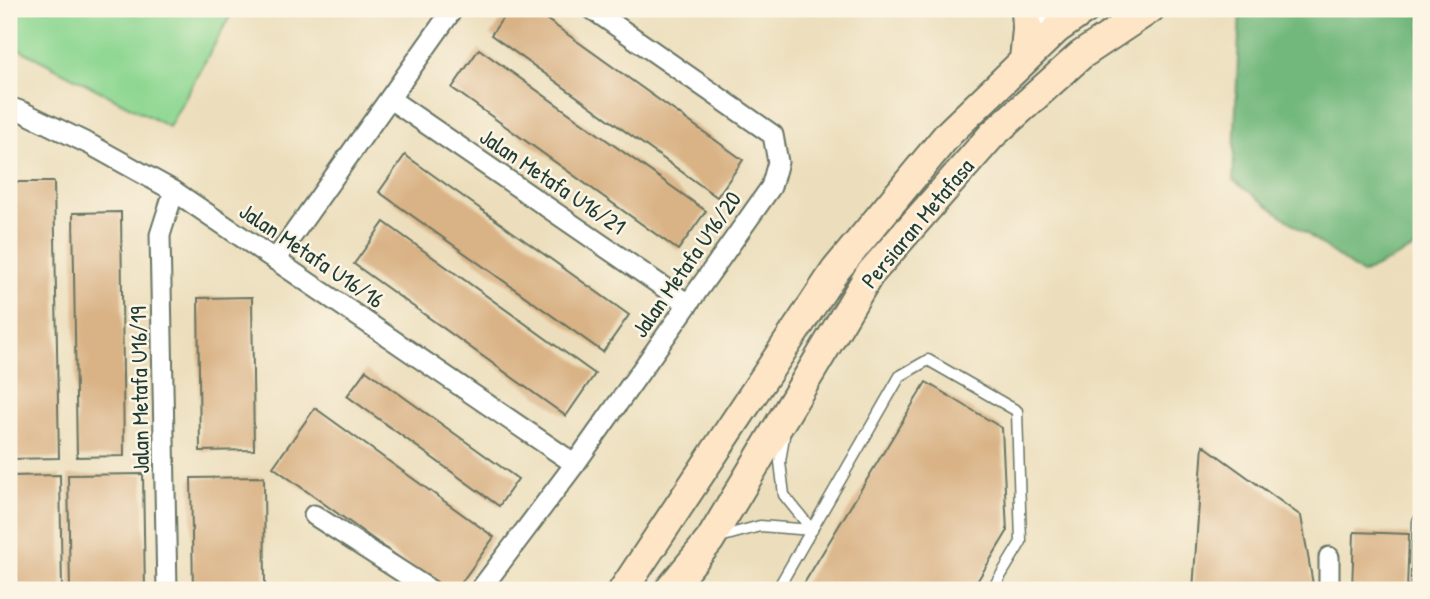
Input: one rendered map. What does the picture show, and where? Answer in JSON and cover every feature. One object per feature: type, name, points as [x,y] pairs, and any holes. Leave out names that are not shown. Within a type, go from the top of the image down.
[{"type":"main road","points":[[1024,60],[1026,9]]},
{"type":"main road","name":"Persiaran Metafasa","points":[[623,590],[835,271],[949,133],[1024,60],[1048,19],[1086,9]]},
{"type":"main road","name":"Persiaran Metafasa","points":[[669,590],[710,540],[869,275],[992,135],[1082,55],[1150,9]]},
{"type":"main road","points":[[1048,19],[1076,38],[1090,38],[1118,30]]},
{"type":"street","points":[[275,260],[453,9]]},
{"type":"street","name":"Jalan Metafa U16/20","points":[[480,590],[575,464],[771,187],[778,162],[773,135],[592,9]]},
{"type":"street","name":"Jalan Metafa U16/21","points":[[390,99],[688,304]]},
{"type":"street","name":"Jalan Metafa U16/16","points":[[9,107],[92,145],[173,191],[575,464]]},
{"type":"street","name":"Jalan Metafa U16/19","points":[[167,590],[160,235],[173,191]]},
{"type":"street","points":[[314,515],[429,590]]},
{"type":"street","points":[[1329,557],[1329,590]]},
{"type":"lane","points":[[777,590],[900,376],[928,360],[1017,411],[1021,542],[992,590]]},
{"type":"lane","points":[[789,408],[780,462],[784,495],[812,530]]},
{"type":"lane","points":[[1416,590],[1418,521]]},
{"type":"lane","points":[[710,540],[760,526],[812,530]]},
{"type":"green space","points":[[9,9],[234,9],[169,127],[9,44]]},
{"type":"green space","points":[[1240,9],[1421,9],[1421,245],[1362,274],[1233,180]]},
{"type":"building","points":[[509,9],[532,9],[743,160],[717,197],[491,35]]},
{"type":"building","points":[[479,49],[706,211],[678,250],[452,88]]},
{"type":"building","points":[[405,155],[629,315],[603,352],[379,192]]},
{"type":"building","points":[[9,182],[54,182],[59,458],[9,459]]},
{"type":"building","points":[[121,212],[124,456],[77,457],[73,213]]},
{"type":"building","points":[[384,222],[595,374],[566,416],[354,264]]},
{"type":"building","points":[[252,297],[254,450],[200,451],[198,298]]},
{"type":"building","points":[[366,370],[518,479],[499,506],[347,396]]},
{"type":"building","points":[[926,382],[1002,428],[1007,532],[972,590],[800,590]]},
{"type":"building","points":[[315,408],[494,537],[456,590],[444,590],[273,467]]},
{"type":"building","points":[[1203,445],[1301,516],[1314,590],[1193,590]]},
{"type":"building","points":[[143,474],[145,590],[70,590],[68,475]]},
{"type":"building","points":[[60,475],[62,590],[9,590],[9,476]]},
{"type":"building","points":[[264,477],[265,590],[193,590],[191,478]]},
{"type":"building","points":[[1354,532],[1409,534],[1407,590],[1352,590]]}]
